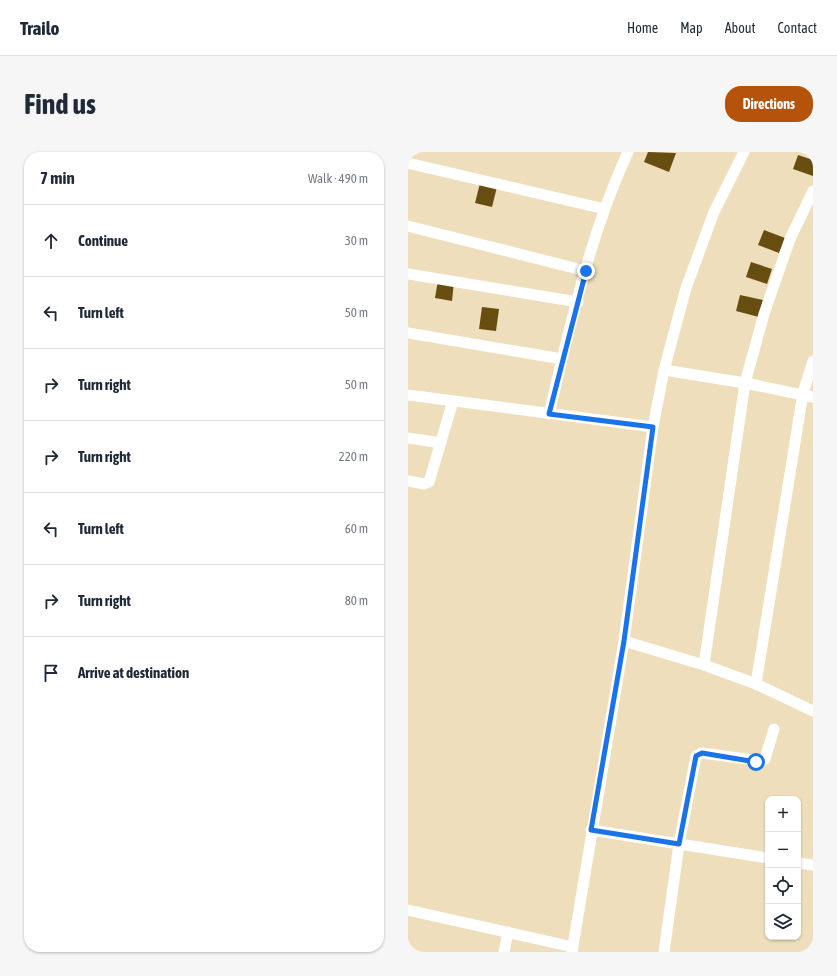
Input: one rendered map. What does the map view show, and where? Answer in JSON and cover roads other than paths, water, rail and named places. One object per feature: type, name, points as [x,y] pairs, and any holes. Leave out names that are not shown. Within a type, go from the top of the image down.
[{"type":"street","points":[[408,910],[508,932],[572,950],[624,641],[653,427],[664,370],[686,288],[714,212],[744,152]]},
{"type":"street","points":[[549,414],[586,271],[605,209],[625,153]]},
{"type":"street","points":[[408,163],[605,209]]},
{"type":"street","points":[[704,665],[745,383],[764,314],[790,239],[813,191]]},
{"type":"street","points":[[408,226],[586,271]]},
{"type":"street","points":[[408,274],[578,302]]},
{"type":"street","points":[[408,333],[562,359]]},
{"type":"street","points":[[756,684],[813,360]]},
{"type":"street","points":[[664,370],[808,395]]},
{"type":"street","points":[[408,395],[653,427]]},
{"type":"street","points":[[408,482],[424,484],[429,482],[453,401]]},
{"type":"street","points":[[408,438],[441,443]]},
{"type":"street","points":[[624,641],[704,665],[756,684],[813,710]]},
{"type":"street","points":[[664,952],[679,844],[696,756],[702,753],[760,761],[765,758],[774,729]]},
{"type":"street","points":[[591,830],[765,858]]},
{"type":"street","points":[[801,863],[813,865]]},
{"type":"street","points":[[504,952],[508,932]]}]
